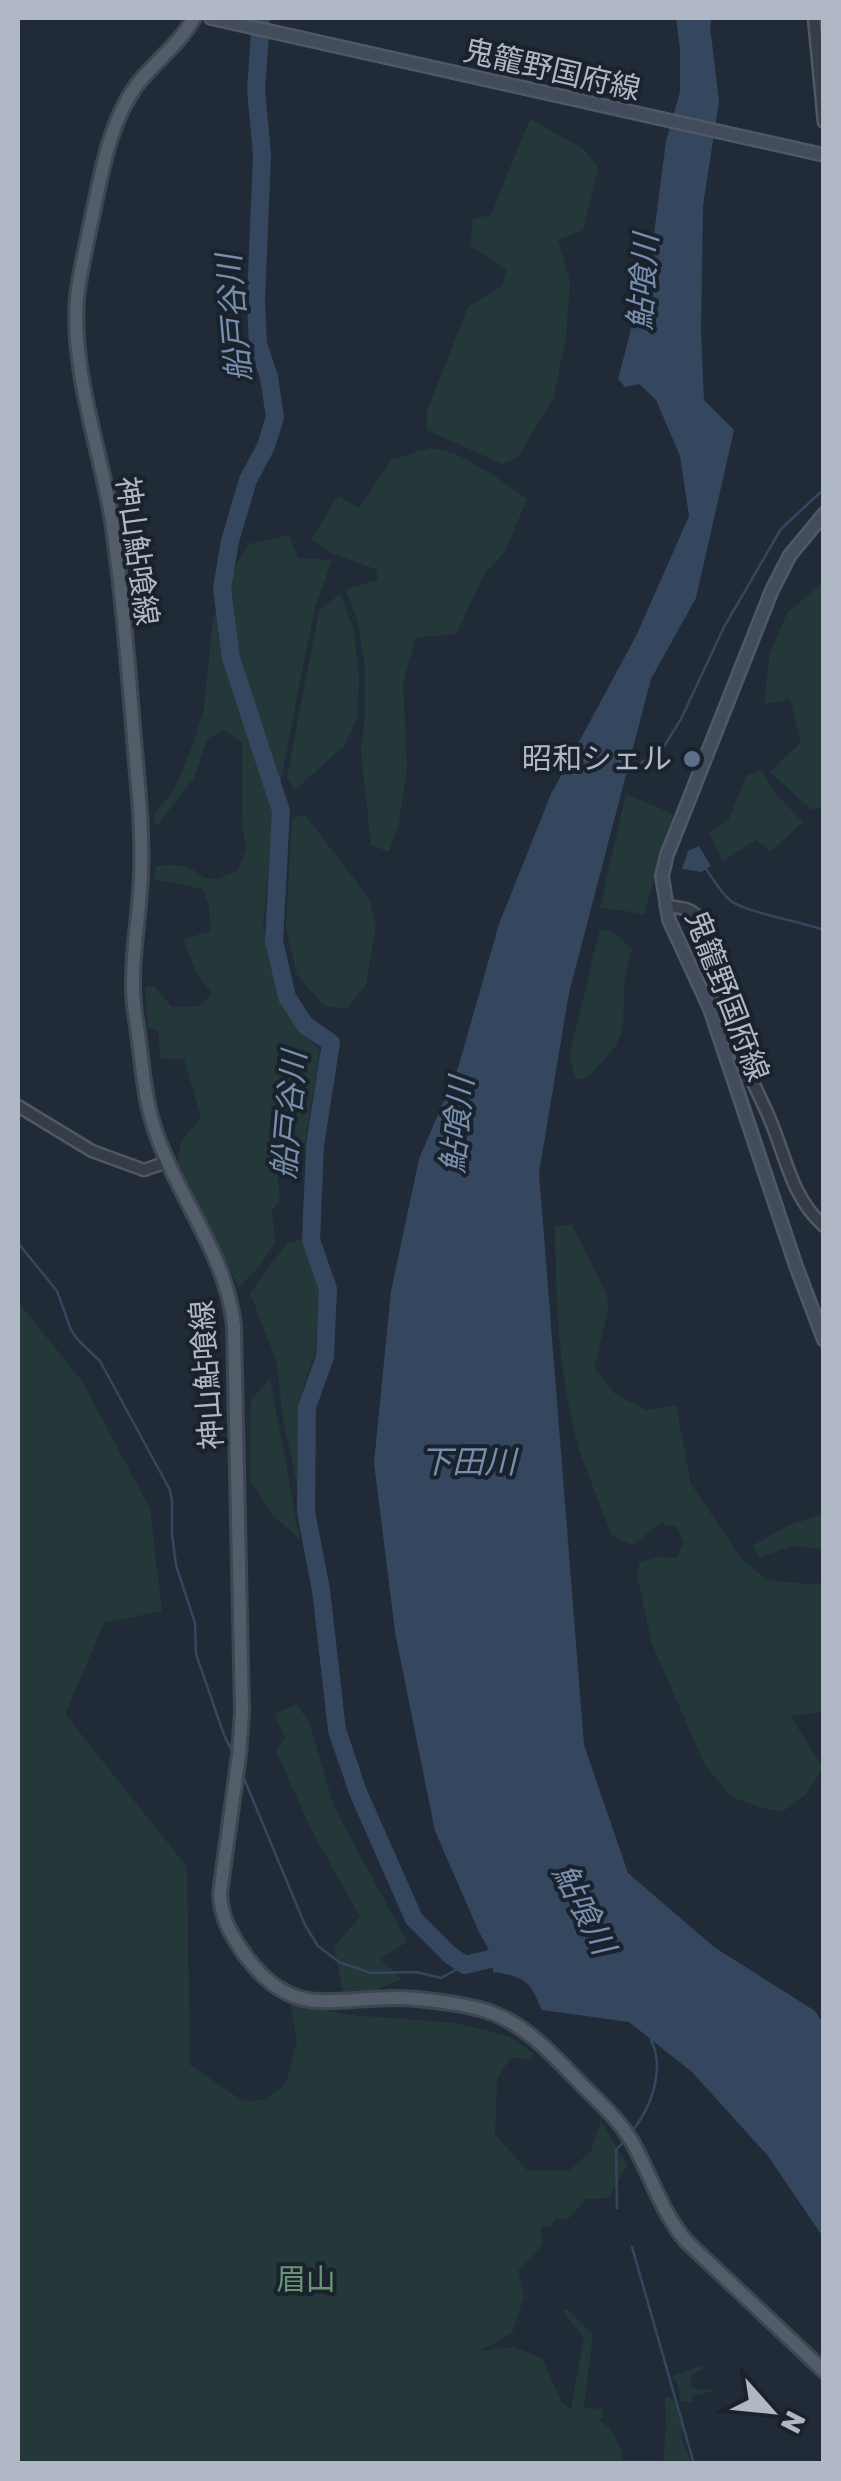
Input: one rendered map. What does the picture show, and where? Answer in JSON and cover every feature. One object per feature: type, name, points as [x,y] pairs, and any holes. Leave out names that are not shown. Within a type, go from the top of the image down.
[{"type":"main road","name":"神山鮎喰線","points":[[194,18],[187,31],[137,84],[123,107],[104,167],[78,297],[82,374],[115,546],[140,803],[140,891],[133,991],[149,1109],[167,1162],[223,1274],[232,1309],[242,1712],[221,1910],[232,1936],[255,1968],[286,1994],[316,2002],[406,1998],[471,2008],[495,2014],[529,2033],[618,2120],[638,2150],[678,2232],[824,2371]]},
{"type":"main road","name":"鬼籠野国府線","points":[[211,18],[824,156]]},
{"type":"main road","name":"鬼籠野国府線","points":[[824,514],[790,554],[772,590],[664,862],[662,876],[669,920],[710,1009],[824,1340]]},
{"type":"street","points":[[814,18],[824,122]]},
{"type":"street","points":[[666,906],[687,908],[699,919],[710,944],[740,1057],[769,1117],[794,1188],[824,1226]]},
{"type":"street","points":[[18,1106],[92,1152],[144,1170],[167,1162]]},
{"type":"green space","points":[[530,119],[584,149],[598,168],[583,230],[558,240],[570,281],[566,337],[553,399],[518,457],[502,464],[427,430],[427,411],[468,307],[502,286],[507,269],[470,246],[473,219],[491,215]]},
{"type":"green space","points":[[431,448],[456,454],[527,499],[505,552],[485,573],[456,634],[416,637],[403,682],[407,768],[399,822],[389,852],[371,845],[361,751],[365,671],[359,627],[346,589],[377,580],[378,570],[334,554],[311,539],[338,496],[359,508],[392,459]]},
{"type":"green space","points":[[289,535],[298,558],[332,560],[315,607],[297,695],[273,825],[263,926],[277,993],[296,1027],[320,1050],[305,1144],[299,1152],[276,1162],[280,1200],[272,1211],[275,1243],[239,1288],[178,1162],[181,1142],[201,1117],[184,1059],[161,1059],[158,1031],[148,1028],[145,987],[154,986],[172,1007],[200,1006],[212,993],[198,976],[183,939],[211,931],[203,889],[154,879],[156,866],[182,866],[204,878],[219,879],[238,870],[246,849],[242,743],[224,730],[207,739],[194,778],[156,827],[154,814],[174,790],[192,747],[204,708],[213,619],[238,561],[249,544]]},
{"type":"green space","points":[[823,582],[823,806],[812,810],[770,772],[801,742],[790,699],[764,704],[770,654],[787,613]]},
{"type":"green space","points":[[340,594],[354,629],[359,677],[357,719],[344,746],[295,790],[287,778],[319,611]]},
{"type":"green space","points":[[762,770],[773,791],[803,822],[771,851],[756,840],[723,861],[709,832],[728,821],[746,776]]},
{"type":"green space","points":[[626,794],[673,814],[644,914],[600,907]]},
{"type":"green space","points":[[305,815],[369,898],[376,926],[366,984],[347,1009],[324,1006],[297,975],[286,926],[292,818]]},
{"type":"green space","points":[[600,929],[614,932],[632,949],[625,974],[623,1027],[616,1046],[587,1078],[576,1079],[569,1057]]},
{"type":"green space","points":[[572,1225],[609,1306],[594,1368],[616,1395],[646,1410],[676,1405],[691,1484],[740,1557],[767,1580],[823,1583],[823,1712],[790,1716],[823,1767],[806,1794],[782,1812],[730,1796],[704,1763],[652,1644],[637,1575],[640,1562],[658,1557],[677,1558],[684,1542],[677,1527],[661,1523],[633,1545],[612,1536],[583,1460],[565,1383],[557,1305],[555,1226]]},
{"type":"green space","points":[[305,1239],[320,1291],[315,1351],[300,1398],[299,1494],[283,1418],[276,1359],[250,1293],[287,1243]]},
{"type":"green space","name":"眉山","points":[[18,1302],[82,1381],[150,1509],[162,1611],[104,1623],[65,1714],[187,1867],[190,2065],[243,2101],[265,2100],[286,2083],[297,2042],[290,2004],[350,2015],[457,2023],[511,2037],[533,2053],[531,2060],[511,2057],[497,2079],[495,2135],[528,2171],[569,2171],[591,2151],[601,2120],[627,2165],[609,2198],[586,2199],[568,2219],[555,2219],[551,2226],[541,2227],[543,2244],[518,2271],[524,2297],[512,2333],[480,2351],[513,2347],[542,2358],[562,2403],[571,2409],[584,2338],[561,2309],[568,2310],[593,2335],[584,2408],[604,2409],[600,2421],[616,2439],[623,2463],[18,2463]]},
{"type":"green space","points":[[270,1379],[300,1540],[273,1515],[250,1480],[251,1400]]},
{"type":"green space","points":[[823,1514],[823,1549],[793,1546],[760,1557],[752,1546],[787,1526]]},
{"type":"green space","points":[[296,1704],[309,1722],[334,1807],[407,1942],[380,1959],[401,1979],[376,1990],[343,1991],[334,1947],[360,1917],[311,1829],[276,1751],[285,1737],[274,1714]]},
{"type":"green space","points":[[703,2365],[703,2369],[692,2374],[690,2387],[712,2391],[692,2396],[692,2402],[681,2401],[677,2382],[671,2377]]},
{"type":"green space","points":[[665,2396],[681,2412],[681,2437],[692,2463],[663,2461]]},
{"type":"water","name":"下田川","points":[[676,18],[712,18],[719,102],[703,205],[704,400],[734,430],[696,598],[651,679],[569,993],[539,1173],[584,1745],[628,1873],[714,1947],[815,2011],[823,2023],[823,2237],[768,2156],[692,2072],[629,2022],[542,2010],[525,1982],[493,1972],[493,1957],[435,1831],[395,1632],[374,1463],[391,1291],[419,1159],[458,1068],[499,924],[551,794],[637,634],[689,516],[680,456],[656,400],[639,384],[625,387],[618,379],[652,249],[666,141],[680,92]]},
{"type":"water","points":[[699,846],[711,866],[701,872],[682,869],[688,851]]},
{"type":"waterway","name":"船戸谷川","points":[[261,18],[256,90],[262,154],[256,302],[258,344],[269,377],[275,417],[266,446],[248,480],[230,541],[222,589],[231,658],[281,811],[274,941],[287,997],[305,1025],[331,1043],[315,1145],[311,1240],[328,1289],[325,1357],[307,1407],[306,1512],[321,1590],[337,1730],[358,1792],[414,1919],[465,1965],[515,1953]]},
{"type":"waterway","points":[[625,774],[663,748],[681,719],[724,627],[781,529],[824,489]]},
{"type":"waterway","points":[[706,869],[724,894],[738,905],[824,930]]},
{"type":"waterway","points":[[18,1243],[57,1291],[71,1330],[100,1361],[170,1490],[176,1565],[195,1623],[196,1654],[234,1755]]},
{"type":"waterway","points":[[243,1776],[305,1925],[318,1946],[339,1962],[371,1973],[416,1972],[441,1978],[465,1965]]},
{"type":"waterway","points":[[633,2130],[654,2087],[657,2063],[651,2040]]},
{"type":"waterway","points":[[617,2208],[616,2150],[625,2140]]},
{"type":"waterway","points":[[632,2247],[694,2464]]},
{"type":"place","name":"昭和シェル","points":[[692,759]]},
{"type":"water label","name":"鮎喰川","points":[[643,282]]},
{"type":"water label","name":"鮎喰川","points":[[457,1125]]},
{"type":"water label","name":"鮎喰川","points":[[584,1909]]}]
